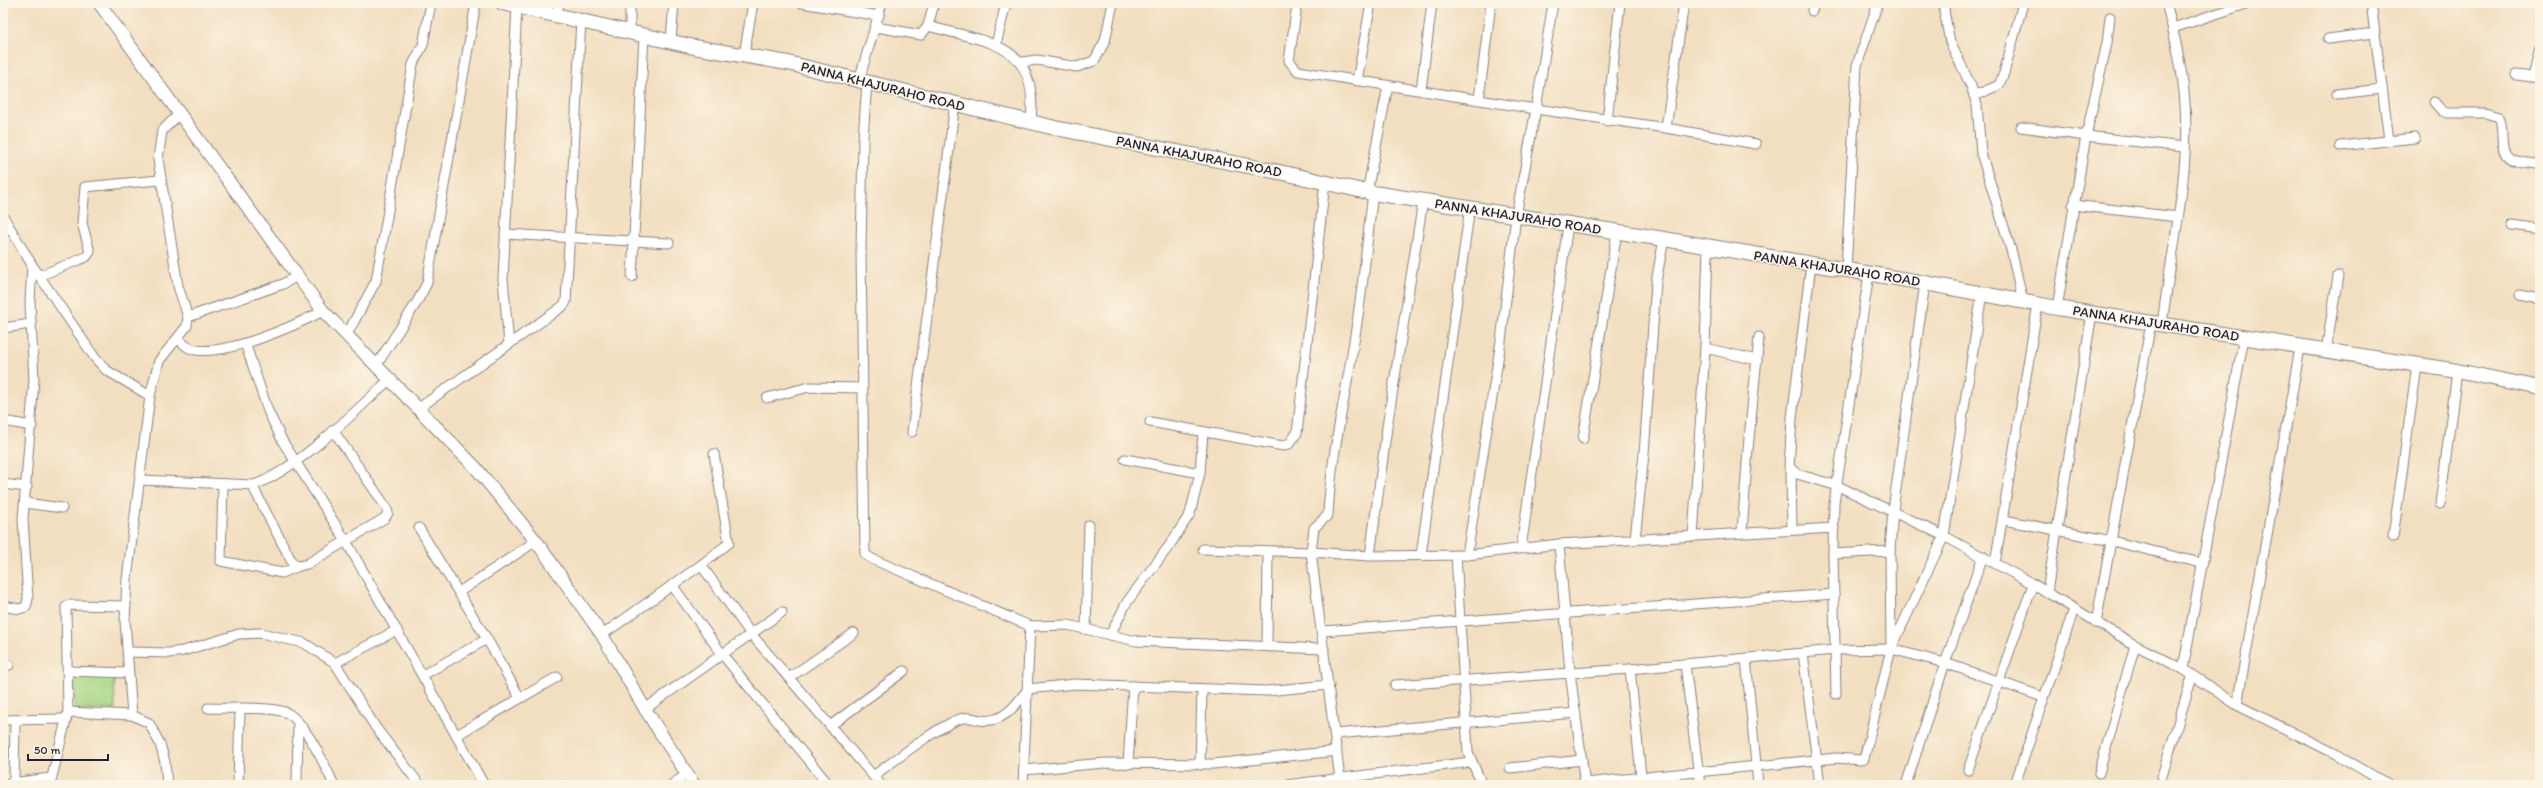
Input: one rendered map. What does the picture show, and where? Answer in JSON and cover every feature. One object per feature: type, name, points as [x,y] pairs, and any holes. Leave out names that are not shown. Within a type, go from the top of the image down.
[{"type":"main road","points":[[99,3],[323,311],[476,468],[536,541],[602,635],[645,709],[686,775],[694,785]]},
{"type":"main road","name":"PANNA KHAJURAHO ROAD","points":[[503,3],[517,6],[558,8],[581,20],[671,41],[744,55],[863,81],[1031,121],[1325,182],[1370,193],[1470,207],[1568,225],[1664,239],[1926,283],[2057,308],[2244,337],[2300,348],[2457,371],[2540,388]]},
{"type":"street","points":[[346,336],[376,281],[413,64],[423,45],[431,3]]},
{"type":"street","points":[[376,366],[417,302],[427,283],[476,3]]},
{"type":"street","points":[[630,3],[637,33],[634,241],[632,277]]},
{"type":"street","points":[[671,41],[674,3]]},
{"type":"street","points":[[744,55],[753,3]]},
{"type":"street","points":[[802,3],[827,6],[879,16]]},
{"type":"street","points":[[882,3],[863,81],[862,388],[864,547],[866,557],[1030,626],[1068,625],[1136,641],[1324,649]]},
{"type":"street","points":[[876,27],[915,36],[921,35],[928,26],[934,3]]},
{"type":"street","points":[[996,45],[1006,3]]},
{"type":"street","points":[[1022,62],[1037,60],[1076,67],[1094,61],[1105,41],[1113,3]]},
{"type":"street","points":[[1357,81],[1371,3]]},
{"type":"street","points":[[1421,90],[1432,3]]},
{"type":"street","points":[[1479,99],[1491,3]]},
{"type":"street","points":[[1467,555],[1501,341],[1516,216],[1536,109],[1553,3]]},
{"type":"street","points":[[1607,121],[1620,3]]},
{"type":"street","points":[[1666,128],[1684,3]]},
{"type":"street","points":[[1846,270],[1857,65],[1878,3]]},
{"type":"street","points":[[1945,3],[1944,11],[1950,42],[1974,96],[1980,125],[1980,153],[2012,253],[2023,302]]},
{"type":"street","points":[[1974,96],[1999,85],[2004,73],[2023,3]]},
{"type":"street","points":[[2096,623],[2178,217],[2184,147],[2185,105],[2173,28],[2166,3]]},
{"type":"street","points":[[2173,28],[2230,6],[2249,3]]},
{"type":"street","points":[[2371,3],[2389,140]]},
{"type":"street","points":[[509,344],[503,279],[517,6]]},
{"type":"street","points":[[1296,12],[1289,61],[1292,67],[1298,71],[1479,99],[1607,121],[1666,128],[1756,144]]},
{"type":"street","points":[[2057,308],[2073,205],[2086,136],[2107,43],[2110,17]]},
{"type":"street","points":[[419,408],[566,302],[581,20]]},
{"type":"street","points":[[928,26],[996,45],[1022,62],[1030,78],[1034,99],[1031,121]]},
{"type":"street","points":[[2328,39],[2374,33]]},
{"type":"street","points":[[2516,75],[2537,77],[2540,48]]},
{"type":"street","points":[[1340,779],[1323,631],[1311,552],[1314,528],[1328,515],[1329,487],[1340,414],[1355,336],[1370,193],[1388,86]]},
{"type":"street","points":[[2337,94],[2382,89]]},
{"type":"street","points":[[2434,102],[2442,111],[2447,113],[2484,114],[2499,117],[2502,122],[2502,149],[2505,155],[2509,159],[2540,165]]},
{"type":"street","points":[[912,432],[955,103]]},
{"type":"street","points":[[132,715],[128,673],[129,652],[125,622],[150,396],[159,361],[187,326],[188,317],[178,286],[159,180],[159,141],[162,131],[180,113]]},
{"type":"street","points":[[2021,127],[2184,147]]},
{"type":"street","points":[[2340,146],[2415,138]]},
{"type":"street","points":[[39,276],[86,257],[90,252],[82,222],[85,187],[159,180]]},
{"type":"street","points":[[1150,422],[1283,446],[1294,438],[1297,433],[1325,182]]},
{"type":"street","points":[[1370,556],[1387,427],[1423,201]]},
{"type":"street","points":[[2073,205],[2178,217]]},
{"type":"street","points":[[1421,555],[1470,207]]},
{"type":"street","points":[[3,216],[39,276],[95,358],[106,370],[150,396]]},
{"type":"street","points":[[1521,548],[1568,225]]},
{"type":"street","points":[[2513,225],[2540,229]]},
{"type":"street","points":[[1584,439],[1616,232]]},
{"type":"street","points":[[505,234],[569,239],[669,242]]},
{"type":"street","points":[[1635,539],[1644,454],[1656,282],[1664,239]]},
{"type":"street","points":[[1693,538],[1705,348],[1708,247]]},
{"type":"street","points":[[1792,530],[1791,471],[1789,467],[1792,418],[1811,264]]},
{"type":"street","points":[[3,606],[19,609],[26,607],[28,599],[24,537],[34,380],[31,324],[32,265]]},
{"type":"street","points":[[1836,694],[1833,554],[1834,503],[1838,486],[1869,274]]},
{"type":"street","points":[[188,317],[283,284],[297,276]]},
{"type":"street","points":[[2326,351],[2338,276]]},
{"type":"street","points":[[1891,649],[1890,551],[1893,510],[1926,283]]},
{"type":"street","points":[[1559,544],[1570,672],[1585,784],[1642,781],[1698,771],[1756,768],[1817,760],[1842,758],[1861,760],[1867,755],[1891,649],[1944,536],[1982,293]]},
{"type":"street","points":[[2520,295],[2540,299]]},
{"type":"street","points":[[1995,563],[2004,520],[2038,304]]},
{"type":"street","points":[[178,339],[187,347],[196,350],[245,343],[298,324],[323,311]]},
{"type":"street","points":[[2047,592],[2092,313]]},
{"type":"street","points":[[3,328],[31,324]]},
{"type":"street","points":[[2183,669],[2201,562],[2244,337]]},
{"type":"street","points":[[1742,532],[1748,449],[1759,338]]},
{"type":"street","points":[[245,343],[268,411],[283,442],[346,541],[483,783]]},
{"type":"street","points":[[1705,348],[1758,360]]},
{"type":"street","points":[[2237,705],[2300,348]]},
{"type":"street","points":[[2393,537],[2417,366]]},
{"type":"street","points":[[2440,504],[2457,371]]},
{"type":"street","points":[[140,480],[254,485],[268,480],[296,461],[389,380]]},
{"type":"street","points":[[766,398],[809,387],[862,388]]},
{"type":"street","points":[[3,421],[32,426]]},
{"type":"street","points":[[223,484],[221,561],[282,573],[299,566],[385,518],[388,513],[386,507],[333,430]]},
{"type":"street","points":[[1110,635],[1127,602],[1169,546],[1190,514],[1200,473],[1203,432]]},
{"type":"street","points":[[602,635],[701,565],[729,543],[714,454]]},
{"type":"street","points":[[1125,459],[1200,473]]},
{"type":"street","points":[[1791,471],[1838,486],[1893,510],[1983,556],[2047,592],[2134,645],[2183,669],[2192,677],[2237,705],[2336,754],[2389,785]]},
{"type":"street","points":[[3,484],[27,487]]},
{"type":"street","points":[[254,485],[255,491],[293,564],[299,566]]},
{"type":"street","points":[[25,503],[62,508]]},
{"type":"street","points":[[2004,520],[2112,541],[2201,562]]},
{"type":"street","points":[[1086,629],[1089,525]]},
{"type":"street","points":[[419,528],[487,639],[520,698]]},
{"type":"street","points":[[1203,550],[1311,552],[1370,556],[1467,555],[1559,544],[1635,539],[1693,538],[1742,532],[1834,528]]},
{"type":"street","points":[[459,592],[536,541]]},
{"type":"street","points":[[1267,646],[1268,551]]},
{"type":"street","points":[[1833,554],[1890,551]]},
{"type":"street","points":[[1456,555],[1468,752],[1482,785]]},
{"type":"street","points":[[1906,785],[1945,663],[1983,556]]},
{"type":"street","points":[[701,565],[751,634],[881,785]]},
{"type":"street","points":[[1968,770],[2032,584]]},
{"type":"street","points":[[672,585],[722,654],[829,785]]},
{"type":"street","points":[[1323,631],[1834,594]]},
{"type":"street","points":[[3,784],[14,782],[50,782],[67,715],[68,671],[66,607],[69,605],[126,606]]},
{"type":"street","points":[[2015,784],[2074,608]]},
{"type":"street","points":[[645,709],[782,612]]},
{"type":"street","points":[[1023,785],[1030,626]]},
{"type":"street","points":[[335,663],[396,630]]},
{"type":"street","points":[[129,652],[169,653],[239,634],[261,633],[304,643],[335,663],[376,728],[420,785]]},
{"type":"street","points":[[789,678],[854,633]]},
{"type":"street","points":[[423,675],[487,639]]},
{"type":"street","points":[[2099,773],[2134,645]]},
{"type":"street","points":[[1395,685],[1630,669],[1835,650],[1891,649],[1945,663],[2043,697]]},
{"type":"street","points":[[1803,653],[1820,785]]},
{"type":"street","points":[[1746,659],[1758,785]]},
{"type":"street","points":[[1685,664],[1700,785]]},
{"type":"street","points":[[1630,669],[1642,781]]},
{"type":"street","points":[[68,671],[128,673]]},
{"type":"street","points":[[830,726],[904,671]]},
{"type":"street","points":[[457,735],[557,677]]},
{"type":"street","points":[[2162,776],[2192,677]]},
{"type":"street","points":[[873,776],[956,720],[973,717],[986,720],[1010,712],[1017,706],[1028,690],[1061,684],[1266,692],[1329,685]]},
{"type":"street","points":[[1128,764],[1133,686]]},
{"type":"street","points":[[1200,765],[1202,690]]},
{"type":"street","points":[[208,708],[285,712],[298,722],[319,755],[334,785]]},
{"type":"street","points":[[238,785],[240,709]]},
{"type":"street","points":[[1335,734],[1576,713]]},
{"type":"street","points":[[3,720],[67,715],[132,715],[149,723],[156,735],[165,762],[167,785]]},
{"type":"street","points":[[14,782],[15,720]]},
{"type":"street","points":[[297,785],[298,722]]},
{"type":"street","points":[[1024,770],[1128,764],[1200,765],[1337,751]]},
{"type":"street","points":[[1510,768],[1582,760]]},
{"type":"street","points":[[1286,785],[1471,762]]},
{"type":"street","points":[[671,785],[686,775]]},
{"type":"green space","points":[[114,675],[115,709],[75,711],[74,676]]}]
